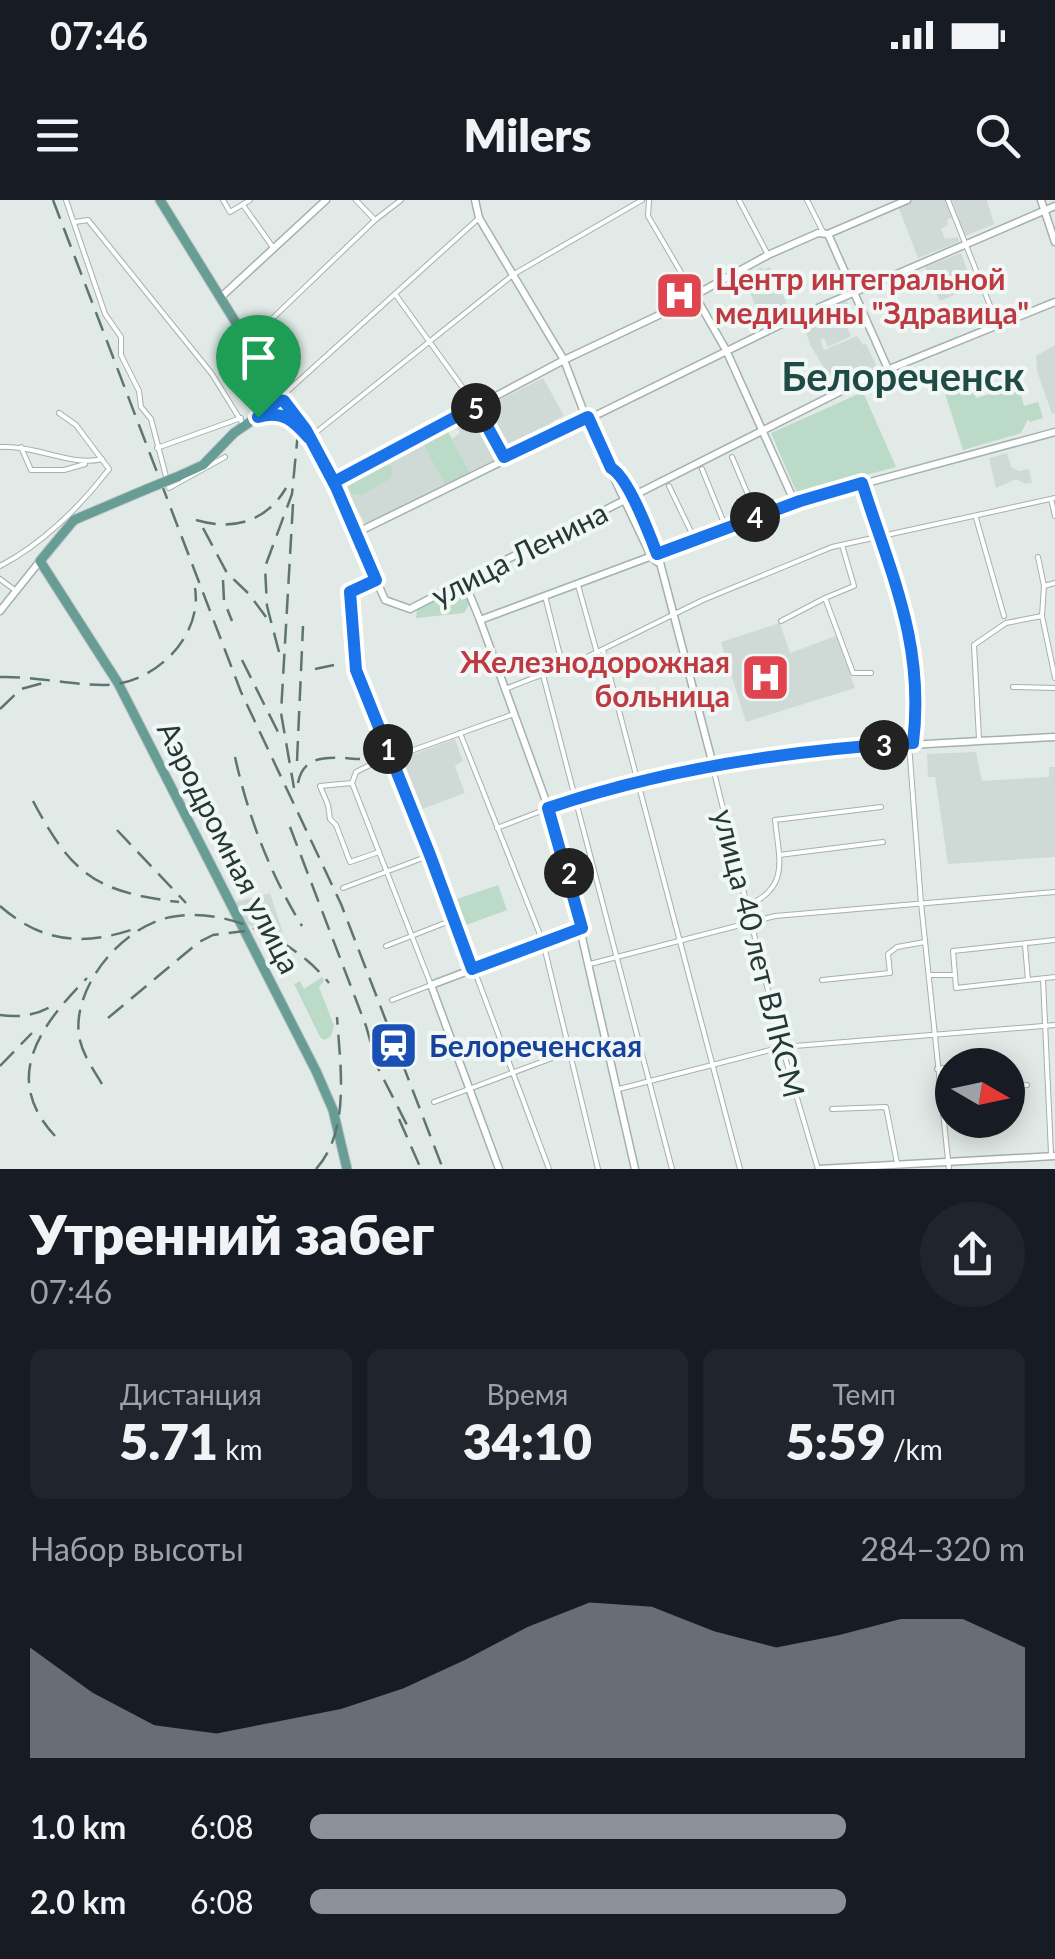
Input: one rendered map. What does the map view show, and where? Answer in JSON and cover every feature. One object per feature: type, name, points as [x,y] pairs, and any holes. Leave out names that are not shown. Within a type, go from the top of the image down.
[{"type":"main road","points":[[40,561],[71,517],[180,476],[209,461],[243,422],[284,413],[285,402],[160,200]]},
{"type":"main road","points":[[266,414],[275,398],[272,382]]},
{"type":"main road","name":"Аэродромная улица","points":[[40,561],[118,683],[305,1050],[332,1110],[347,1169]]},
{"type":"street","points":[[66,200],[105,314],[122,337],[120,350],[139,391],[141,407],[150,419],[168,488],[224,457]]},
{"type":"street","points":[[223,200],[230,212],[250,200]]},
{"type":"street","points":[[220,298],[326,200]]},
{"type":"street","points":[[356,200],[375,220]]},
{"type":"street","points":[[247,343],[375,220],[401,200]]},
{"type":"street","points":[[309,438],[514,274],[646,200],[648,216],[726,350],[795,503]]},
{"type":"street","points":[[738,200],[768,255]]},
{"type":"street","points":[[806,200],[826,234],[888,368]]},
{"type":"street","points":[[334,482],[768,255],[906,200]]},
{"type":"street","points":[[948,200],[997,323]]},
{"type":"street","points":[[1040,200],[1055,242]]},
{"type":"street","name":"улица 40 лет ВЛКСМ","points":[[478,201],[479,218],[564,360],[586,418],[655,557],[713,765],[782,1047],[818,1169]]},
{"type":"street","points":[[243,205],[274,248]]},
{"type":"street","points":[[356,532],[853,290],[1055,206]]},
{"type":"street","points":[[479,218],[285,402],[334,482],[376,580],[350,592],[356,670],[549,1169]]},
{"type":"street","points":[[75,222],[88,220],[200,359],[243,422],[157,448]]},
{"type":"street","points":[[395,294],[476,406],[505,458]]},
{"type":"street","name":"улица Ленина","points":[[376,580],[385,600],[405,608],[415,607],[888,368],[1055,303]]},
{"type":"street","points":[[0,566],[34,548],[71,517],[109,469],[76,425],[59,414]]},
{"type":"street","points":[[266,414],[292,420],[309,438]]},
{"type":"street","points":[[480,620],[795,503],[1055,432]]},
{"type":"street","points":[[0,446],[44,450],[85,464]]},
{"type":"street","points":[[21,448],[32,470],[64,470],[102,460]]},
{"type":"street","points":[[732,457],[757,516]]},
{"type":"street","points":[[702,469],[726,528]]},
{"type":"street","points":[[862,483],[910,630],[915,728],[911,743],[920,904],[936,1048]]},
{"type":"street","points":[[670,486],[695,540]]},
{"type":"street","points":[[505,689],[564,668],[673,614],[842,545],[1053,498],[1055,516]]},
{"type":"street","points":[[976,518],[1005,620]]},
{"type":"street","points":[[780,621],[854,586],[842,545]]},
{"type":"street","points":[[1038,557],[1044,586],[1042,616],[1055,678]]},
{"type":"street","points":[[0,611],[40,561]]},
{"type":"street","points":[[468,592],[470,578]]},
{"type":"street","points":[[0,579],[16,591]]},
{"type":"street","points":[[578,583],[639,783],[740,1169]]},
{"type":"street","points":[[1044,586],[1055,583]]},
{"type":"street","points":[[452,587],[468,592],[548,808],[582,928],[635,1169]]},
{"type":"street","points":[[544,596],[564,668]]},
{"type":"street","points":[[824,598],[853,672],[871,673]]},
{"type":"street","points":[[980,740],[974,645],[1005,620],[1042,616]]},
{"type":"street","points":[[1048,640],[1055,638]]},
{"type":"street","points":[[542,676],[672,1169]]},
{"type":"street","points":[[1013,687],[1055,688]]},
{"type":"street","points":[[499,1169],[352,783],[356,772],[391,757],[514,714]]},
{"type":"street","points":[[460,733],[543,942],[598,1169]]},
{"type":"street","points":[[497,828],[575,800],[713,765],[811,751],[1055,737]]},
{"type":"street","points":[[352,783],[320,786],[330,819],[336,824],[350,862],[379,852]]},
{"type":"street","points":[[749,905],[768,897],[777,883],[775,820],[882,807]]},
{"type":"street","points":[[778,855],[883,842]]},
{"type":"street","points":[[343,888],[430,855]]},
{"type":"street","points":[[590,964],[784,914],[1055,892]]},
{"type":"street","points":[[386,946],[454,920]]},
{"type":"street","points":[[392,1000],[582,928]]},
{"type":"street","points":[[1055,940],[952,950],[956,988],[1055,977]]},
{"type":"street","points":[[822,980],[890,973],[888,954],[897,947],[925,942]]},
{"type":"street","points":[[1025,943],[1028,980]]},
{"type":"street","points":[[929,975],[954,974]]},
{"type":"street","points":[[818,1169],[1053,1156],[1048,1090],[1052,1064],[1042,978]]},
{"type":"street","points":[[619,1089],[782,1047],[1055,1025]]},
{"type":"street","points":[[434,1102],[606,1038]]},
{"type":"street","points":[[1048,1090],[1055,1090]]},
{"type":"street","points":[[832,1109],[886,1108],[897,1162]]},
{"type":"street","points":[[945,1138],[949,1169]]},
{"type":"shaded area","points":[[914,200],[945,200],[952,218],[941,229],[945,239],[958,237],[959,242],[918,258],[898,206]]},
{"type":"shaded area","points":[[952,200],[987,200],[994,224],[965,236]]},
{"type":"shaded area","points":[[961,253],[972,283],[940,301],[925,267]]},
{"type":"shaded area","points":[[770,267],[792,315],[769,326],[759,316],[744,276]]},
{"type":"shaded area","points":[[847,301],[854,319],[845,323],[851,336],[828,347],[824,338],[820,340],[824,350],[857,336],[866,344],[878,369],[836,389],[810,344],[802,321]]},
{"type":"shaded area","points":[[1055,345],[1052,414],[1037,371],[1036,356]]},
{"type":"shaded area","points":[[543,378],[564,416],[553,421],[556,430],[506,456],[480,410]]},
{"type":"shaded area","points":[[474,410],[501,458],[470,473],[452,439],[460,433],[455,420]]},
{"type":"shaded area","points":[[420,439],[445,485],[366,525],[344,486],[349,477]]},
{"type":"shaded area","points":[[1007,453],[1011,467],[1019,471],[1029,469],[1032,483],[1016,479],[996,488],[989,458]]},
{"type":"shaded area","name":"Железнодорожная больница","points":[[780,623],[790,653],[836,636],[855,688],[746,722],[721,642]]},
{"type":"shaded area","points":[[455,739],[463,761],[455,766],[465,793],[417,811],[398,760]]},
{"type":"shaded area","points":[[976,752],[982,781],[1049,777],[1049,767],[1055,767],[1055,857],[948,864],[935,777],[928,777],[927,754]]},
{"type":"shaded area","points":[[270,893],[285,939],[245,924],[235,902]]},
{"type":"green space","points":[[971,382],[976,398],[1018,386],[1024,406],[1038,402],[1043,418],[1030,422],[1028,419],[1021,433],[963,450],[944,390]]},
{"type":"green space","points":[[863,392],[896,467],[797,493],[771,433]]},
{"type":"green space","points":[[445,426],[470,473],[445,485],[420,439]]},
{"type":"green space","points":[[381,463],[392,467],[391,478],[362,495],[352,494],[351,480]]},
{"type":"green space","points":[[455,589],[463,590],[470,603],[464,613],[416,618],[417,610]]},
{"type":"green space","points":[[498,885],[507,910],[466,925],[457,899]]},
{"type":"green space","points":[[322,977],[324,981],[319,987],[334,1026],[331,1036],[324,1040],[294,984],[300,981],[304,989]]},
{"type":"railway","points":[[53,200],[241,692],[341,904],[443,1169]]},
{"type":"railway","points":[[279,652],[267,606],[265,567],[292,494],[298,432]]},
{"type":"railway","points":[[196,520],[223,524],[247,521],[269,509],[286,488]]},
{"type":"railway","points":[[293,504],[281,713],[294,788]]},
{"type":"railway","points":[[203,528],[227,573],[266,617]]},
{"type":"railway","points":[[223,580],[224,601],[232,621]]},
{"type":"railway","points":[[0,677],[103,685],[139,677],[156,668],[182,641],[191,624],[195,588]]},
{"type":"railway","points":[[297,761],[303,626]]},
{"type":"railway","points":[[242,660],[278,732]]},
{"type":"railway","points":[[315,669],[334,665]]},
{"type":"railway","points":[[0,709],[21,689],[43,683]]},
{"type":"railway","points":[[235,757],[261,844],[302,926]]},
{"type":"railway","points":[[298,783],[301,773],[314,761],[360,759]]},
{"type":"railway","points":[[33,801],[61,847],[90,876],[127,892],[179,902]]},
{"type":"railway","points":[[290,827],[366,1026],[378,1068],[409,1129]]},
{"type":"railway","points":[[117,830],[186,903]]},
{"type":"railway","points":[[0,906],[31,927],[62,938],[95,938],[131,930]]},
{"type":"railway","points":[[102,1084],[79,1036],[84,998],[104,961],[135,932],[153,923],[193,915],[237,922],[298,953],[329,983]]},
{"type":"railway","points":[[108,1018],[199,942],[213,935],[245,931]]},
{"type":"railway","points":[[55,1136],[30,1093],[29,1072],[43,1033],[87,978]]},
{"type":"railway","points":[[0,1015],[29,1015],[55,1004]]},
{"type":"railway","points":[[316,1169],[327,1153],[339,1117],[337,1017]]},
{"type":"railway","points":[[0,1066],[32,1033]]},
{"type":"railway","points":[[399,1119],[421,1169]]},
{"type":"place","name":"Центр интегральной медицины \"Здравица\"","points":[[680,295]]},
{"type":"place","name":"Железнодорожная больница","points":[[765,678]]},
{"type":"place","name":"Белореченская","points":[[394,1045]]},
{"type":"district","name":"Белореченск","points":[[903,376]]},
{"type":"route","points":[[279,400],[284,401],[306,430],[334,482],[476,406],[504,457],[588,417],[657,554],[800,501],[862,483],[910,630],[913,743],[811,751],[678,771],[548,808],[582,928],[472,969],[356,670],[350,592],[376,580],[310,438],[288,417],[275,413],[258,417],[279,400]]}]
